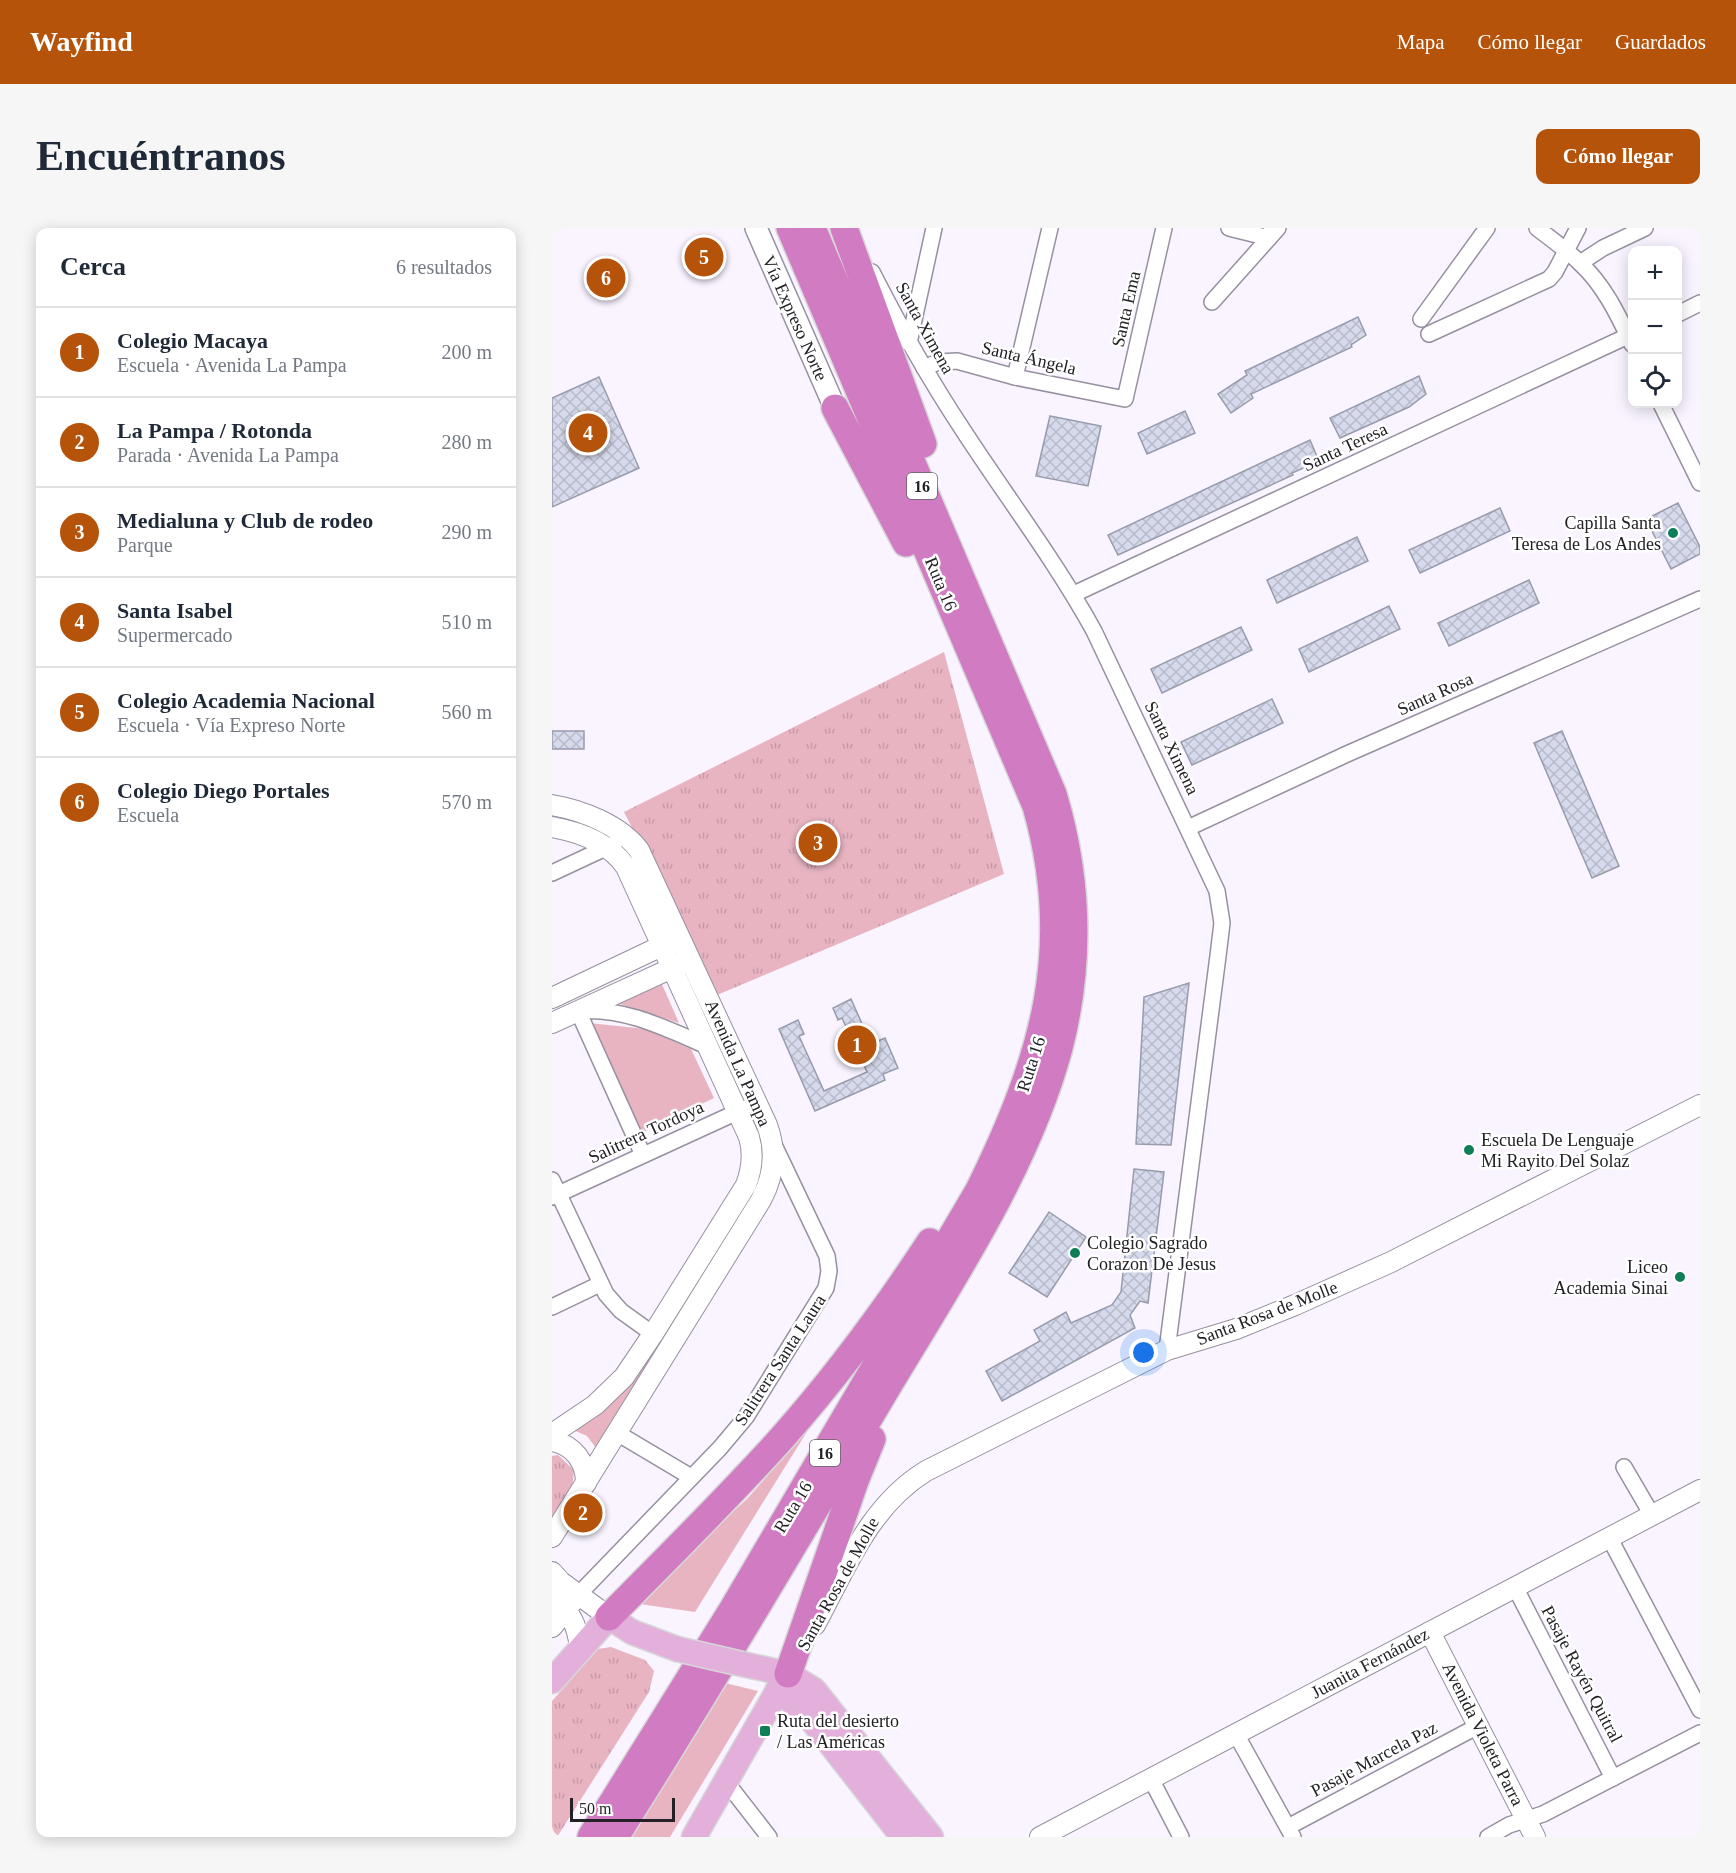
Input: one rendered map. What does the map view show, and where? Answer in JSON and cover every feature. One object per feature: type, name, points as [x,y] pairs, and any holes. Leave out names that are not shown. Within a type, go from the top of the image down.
[{"type":"highway","name":"Ruta 16","points":[[591,1837],[725,1621],[961,1223],[1006,1134],[1036,1056],[1048,1001],[1054,948],[1053,895],[1048,853],[1036,806],[790,228]]},
{"type":"highway","name":"Ruta 16","points":[[615,1837],[741,1634],[988,1215],[1027,1136],[1050,1078],[1066,1014],[1074,949],[1070,863],[1053,794],[812,228]]},
{"type":"highway","points":[[846,228],[1032,743]]},
{"type":"highway","points":[[835,408],[898,527],[969,650]]},
{"type":"highway","points":[[609,1617],[782,1438],[867,1334],[905,1280],[970,1176],[1036,1056]]},
{"type":"highway","points":[[783,1682],[862,1462],[930,1316]]},
{"type":"main road","name":"Vía Expreso Norte","points":[[756,228],[835,408]]},
{"type":"main road","points":[[552,1681],[609,1617],[632,1632],[677,1649],[742,1664],[783,1682],[804,1682],[823,1700],[931,1837]]},
{"type":"main road","points":[[694,1837],[783,1682]]},
{"type":"main road","points":[[783,1682],[791,1701],[811,1719],[903,1837]]},
{"type":"street","name":"Santa Ximena","points":[[846,228],[909,343],[960,426],[1074,594],[1094,631],[1217,891],[1222,923],[1167,1350]]},
{"type":"street","points":[[909,343],[934,228]]},
{"type":"street","points":[[1015,377],[1050,228]]},
{"type":"street","name":"Santa Ema","points":[[1125,399],[1164,228]]},
{"type":"street","points":[[1229,228],[1273,231]]},
{"type":"street","points":[[1421,319],[1487,228]]},
{"type":"street","points":[[1537,228],[1580,262],[1606,295],[1628,334]]},
{"type":"street","points":[[1429,334],[1546,282],[1553,276],[1578,228]]},
{"type":"street","points":[[1580,262],[1602,248],[1646,228]]},
{"type":"street","points":[[1212,302],[1273,231]]},
{"type":"street","points":[[1682,312],[1700,303]]},
{"type":"street","name":"Santa Teresa","points":[[1074,594],[1628,340]]},
{"type":"street","name":"Santa Ángela","points":[[924,368],[938,362],[957,361],[1015,377],[1125,399]]},
{"type":"street","points":[[1663,408],[1700,483]]},
{"type":"street","name":"Santa Rosa","points":[[1188,828],[1347,754],[1700,598]]},
{"type":"street","name":"Avenida La Pampa","points":[[552,805],[574,810],[593,818],[628,838],[643,856],[757,1103],[772,1142],[772,1171],[766,1191],[552,1537]]},
{"type":"street","name":"Avenida La Pampa","points":[[552,827],[578,833],[607,847],[626,867],[738,1111],[752,1147],[752,1165],[746,1185],[629,1370],[595,1405],[552,1434]]},
{"type":"street","points":[[552,873],[628,838]]},
{"type":"street","points":[[552,998],[680,937]]},
{"type":"street","points":[[552,1023],[691,959]]},
{"type":"street","points":[[578,1011],[607,1011],[636,1017],[709,1047]]},
{"type":"street","points":[[578,1011],[643,1155]]},
{"type":"street","name":"Salitrera Tordoya","points":[[554,1190],[643,1155],[757,1103]]},
{"type":"street","name":"Santa Rosa de Molle","points":[[783,1682],[879,1511],[900,1489],[926,1471],[1167,1350],[1236,1329],[1390,1262],[1700,1105]]},
{"type":"street","name":"Salitrera Santa Laura","points":[[552,1627],[565,1600],[729,1438],[754,1406],[823,1296],[828,1280],[828,1264],[824,1249],[772,1142]]},
{"type":"street","points":[[554,1190],[600,1284],[621,1311],[653,1334]]},
{"type":"street","points":[[552,1307],[600,1284]]},
{"type":"street","points":[[617,1432],[691,1478]]},
{"type":"street","points":[[552,1441],[565,1445],[578,1455],[585,1468],[586,1483]]},
{"type":"street","points":[[1624,1467],[1652,1515]]},
{"type":"street","name":"Juanita Fernández","points":[[1040,1837],[1061,1832],[1150,1779],[1609,1537],[1699,1493]]},
{"type":"street","points":[[1609,1537],[1700,1710]]},
{"type":"street","points":[[552,1572],[561,1582],[565,1600],[576,1626],[580,1648]]},
{"type":"street","name":"Pasaje Rayén Quitral","points":[[1515,1587],[1613,1778]]},
{"type":"street","points":[[565,1600],[609,1617]]},
{"type":"street","name":"Avenida Violeta Parra","points":[[1430,1632],[1535,1837]]},
{"type":"street","name":"Pasaje Marcela Paz","points":[[1291,1832],[1478,1726]]},
{"type":"street","points":[[1488,1837],[1509,1825],[1543,1814],[1700,1733]]},
{"type":"street","points":[[1236,1734],[1291,1832]]},
{"type":"street","points":[[1150,1779],[1181,1837]]},
{"type":"street","points":[[727,1783],[769,1837]]},
{"type":"green space","points":[[944,652],[1004,874],[717,995],[624,812]]},
{"type":"green space","points":[[661,982],[679,1023],[614,1002]]},
{"type":"green space","points":[[589,1023],[646,1029],[691,1049],[714,1098],[642,1133]]},
{"type":"green space","points":[[755,1122],[766,1144],[765,1177],[596,1448],[587,1436],[573,1430],[620,1396],[757,1180],[749,1124]]},
{"type":"green space","points":[[808,1430],[695,1612],[633,1603],[747,1499]]},
{"type":"green space","points":[[558,1455],[574,1470],[572,1491],[552,1518],[552,1456]]},
{"type":"green space","points":[[611,1647],[645,1660],[654,1671],[649,1692],[557,1837],[552,1837],[552,1701],[598,1649]]},
{"type":"green space","points":[[725,1683],[758,1691],[670,1837],[630,1837]]},
{"type":"building","points":[[1358,317],[1366,335],[1351,345],[1352,347],[1251,394],[1253,398],[1231,413],[1218,394],[1247,375],[1245,371]]},
{"type":"building","points":[[1419,376],[1426,394],[1409,407],[1340,438],[1330,418]]},
{"type":"building","points":[[599,377],[639,468],[552,507],[552,398]]},
{"type":"building","points":[[1185,411],[1195,433],[1147,454],[1138,433]]},
{"type":"building","points":[[1050,416],[1101,426],[1088,486],[1036,476]]},
{"type":"building","points":[[1310,440],[1319,461],[1118,555],[1108,535]]},
{"type":"building","name":"Capilla Santa Teresa de Los Andes","points":[[1678,503],[1700,547],[1700,554],[1671,569],[1646,519]]},
{"type":"building","points":[[1500,508],[1510,531],[1420,573],[1409,550]]},
{"type":"building","points":[[1357,537],[1368,561],[1277,603],[1267,580]]},
{"type":"building","points":[[1529,580],[1539,603],[1449,646],[1438,623]]},
{"type":"building","points":[[1389,606],[1400,629],[1309,672],[1299,649]]},
{"type":"building","points":[[1241,627],[1252,650],[1162,693],[1151,669]]},
{"type":"building","points":[[1272,699],[1283,723],[1192,765],[1181,742]]},
{"type":"building","points":[[552,731],[584,731],[584,749],[552,749]]},
{"type":"building","points":[[1562,731],[1619,866],[1592,878],[1534,743]]},
{"type":"building","points":[[1189,983],[1171,1145],[1136,1144],[1144,997]]},
{"type":"building","points":[[851,999],[871,1044],[885,1038],[898,1068],[883,1074],[885,1080],[815,1111],[779,1029],[798,1020],[804,1034],[799,1036],[824,1091],[867,1072],[842,1018],[838,1020],[833,1008]]},
{"type":"building","points":[[1134,1169],[1164,1172],[1148,1303],[1140,1301],[1130,1315],[1135,1328],[1002,1401],[986,1371],[1040,1341],[1034,1330],[1066,1312],[1071,1323],[1112,1305],[1121,1292]]},
{"type":"building","points":[[1049,1212],[1086,1237],[1047,1297],[1009,1273]]},
{"type":"place","name":"Colegio Academia Nacional","points":[[704,257]]},
{"type":"place","name":"Colegio Diego Portales","points":[[606,278]]},
{"type":"place","name":"Santa Isabel","points":[[588,433]]},
{"type":"place","name":"Capilla Santa Teresa de Los Andes","points":[[1673,533]]},
{"type":"place","name":"Medialuna y Club de rodeo","points":[[818,843]]},
{"type":"place","name":"Colegio Macaya","points":[[857,1045]]},
{"type":"place","name":"Escuela De Lenguaje Mi Rayito Del Solaz","points":[[1469,1150]]},
{"type":"place","name":"Colegio Sagrado Corazon De Jesus","points":[[1075,1253]]},
{"type":"place","name":"Liceo Academia Sinai","points":[[1680,1277]]},
{"type":"place","name":"La Pampa / Rotonda","points":[[583,1513]]},
{"type":"place","name":"Ruta del desierto / Las Américas","points":[[765,1731]]}]
